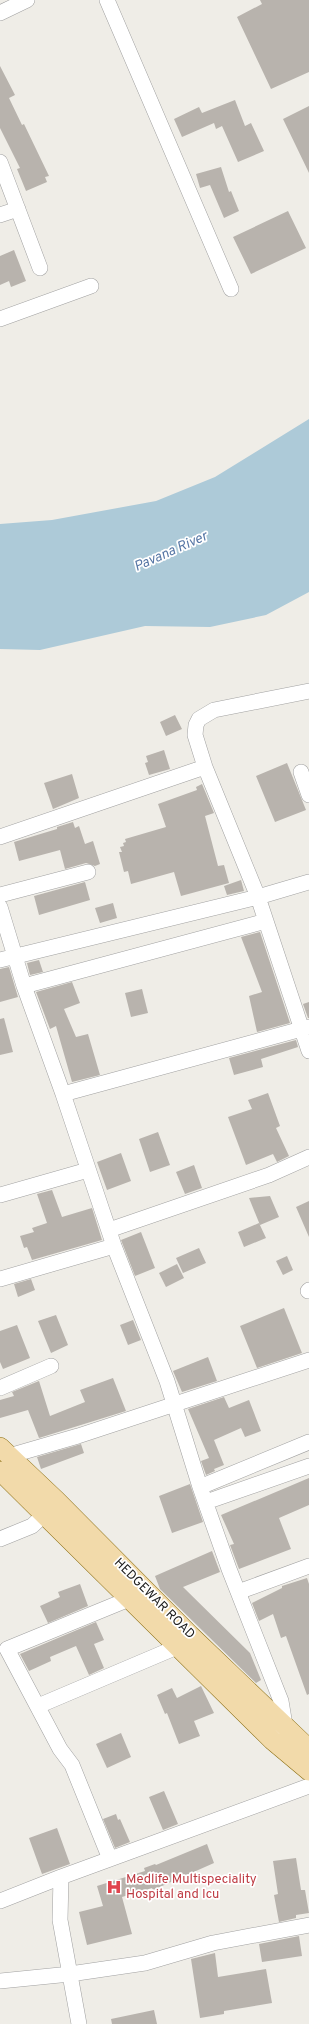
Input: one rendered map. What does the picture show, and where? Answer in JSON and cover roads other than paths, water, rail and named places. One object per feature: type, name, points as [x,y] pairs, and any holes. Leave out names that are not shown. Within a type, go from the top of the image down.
[{"type":"main road","name":"HEDGEWAR ROAD","points":[[3,1458],[183,1641],[272,1740],[309,1771]]},
{"type":"main road","name":"HEDGEWAR ROAD","points":[[51,1507],[129,1599],[183,1641],[285,1725],[309,1750]]},
{"type":"street","points":[[0,13],[27,0]]},
{"type":"street","points":[[107,0],[231,289]]},
{"type":"street","points":[[0,162],[40,268]]},
{"type":"street","points":[[0,215],[18,209]]},
{"type":"street","points":[[0,319],[91,286]]},
{"type":"street","points":[[309,691],[214,710],[202,716],[196,725],[195,735],[205,767],[258,897],[306,1029],[309,1051]]},
{"type":"street","points":[[0,837],[205,767]]},
{"type":"street","points":[[301,772],[309,795]]},
{"type":"street","points":[[0,895],[88,872]]},
{"type":"street","points":[[0,960],[258,897],[309,882]]},
{"type":"street","points":[[0,907],[24,986],[63,1094],[114,1246],[174,1403],[200,1487],[238,1592],[281,1701],[285,1725],[272,1740]]},
{"type":"street","points":[[24,986],[266,921]]},
{"type":"street","points":[[63,1094],[306,1029]]},
{"type":"street","points":[[109,1230],[269,1175],[309,1157]]},
{"type":"street","points":[[0,1195],[88,1170]]},
{"type":"street","points":[[0,1279],[114,1246]]},
{"type":"street","points":[[3,1458],[78,1436],[174,1403],[309,1360]]},
{"type":"street","points":[[0,1388],[51,1366]]},
{"type":"street","points":[[200,1487],[309,1442]]},
{"type":"street","points":[[206,1502],[309,1466]]},
{"type":"street","points":[[0,1539],[32,1526],[51,1507]]},
{"type":"street","points":[[238,1592],[309,1566]]},
{"type":"street","points":[[110,1859],[72,1765],[60,1749],[7,1649],[129,1599]]},
{"type":"street","points":[[38,1706],[183,1641]]},
{"type":"street","points":[[0,1901],[60,1877],[309,1786]]},
{"type":"street","points":[[60,1877],[60,1920],[80,2024]]},
{"type":"street","points":[[0,1981],[145,1964],[213,1943],[309,1925]]},
{"type":"water","name":"Pavana River","points":[[309,419],[309,592],[266,615],[210,627],[145,626],[40,650],[0,649],[0,524],[52,520],[156,501],[215,477]]},
{"type":"place","name":"Medlife Multispeciality Hospital and Icu","points":[[114,1887]]}]
